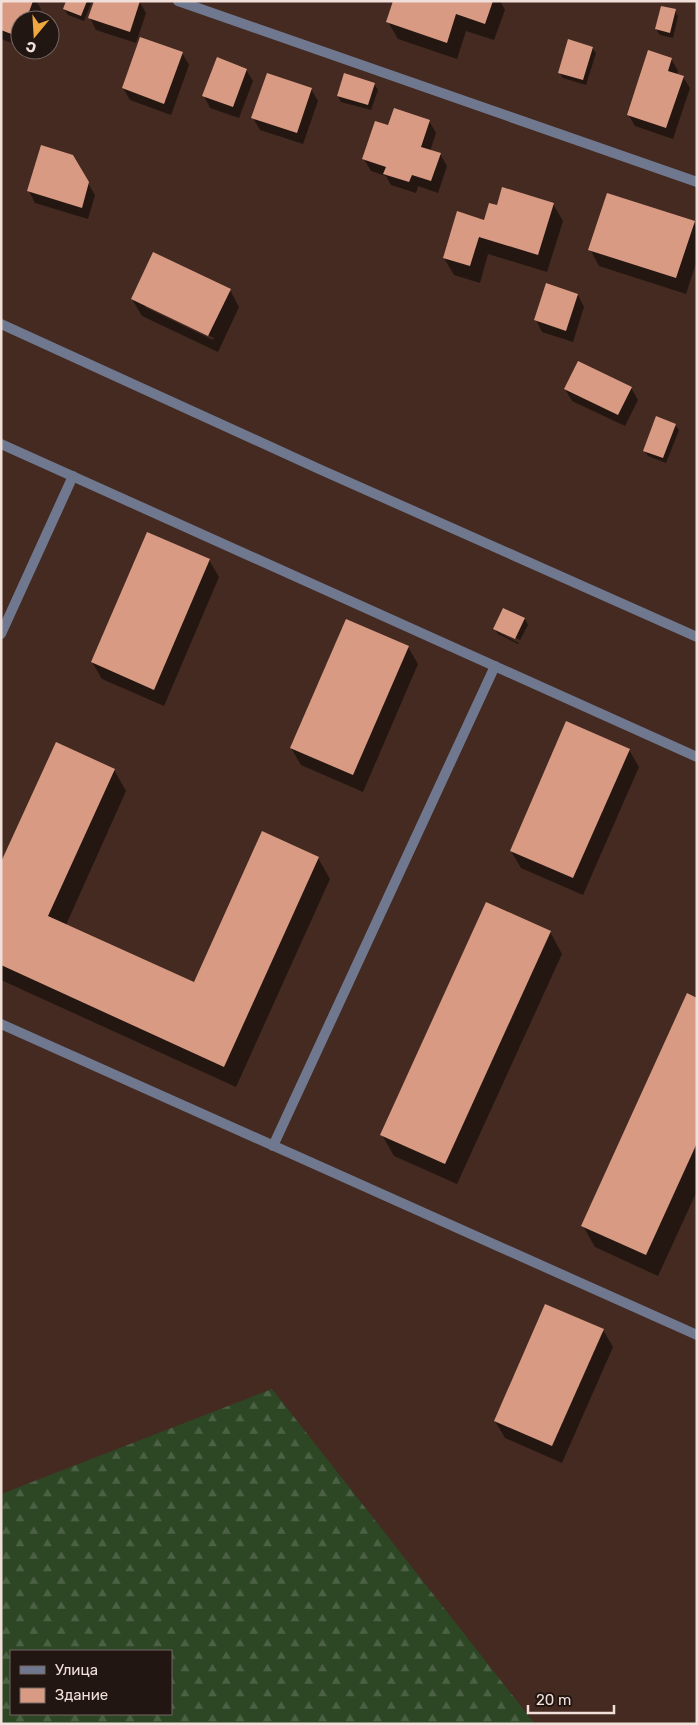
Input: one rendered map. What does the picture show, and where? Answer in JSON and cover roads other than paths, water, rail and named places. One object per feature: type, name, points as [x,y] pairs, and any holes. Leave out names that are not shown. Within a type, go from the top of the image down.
[{"type":"street","points":[[178,1],[697,182]]},
{"type":"street","points":[[1,324],[319,469],[697,637]]},
{"type":"street","points":[[1,444],[697,757]]},
{"type":"street","points":[[1,634],[73,476]]},
{"type":"street","points":[[274,1146],[495,666]]},
{"type":"street","points":[[1,1024],[697,1335]]}]
